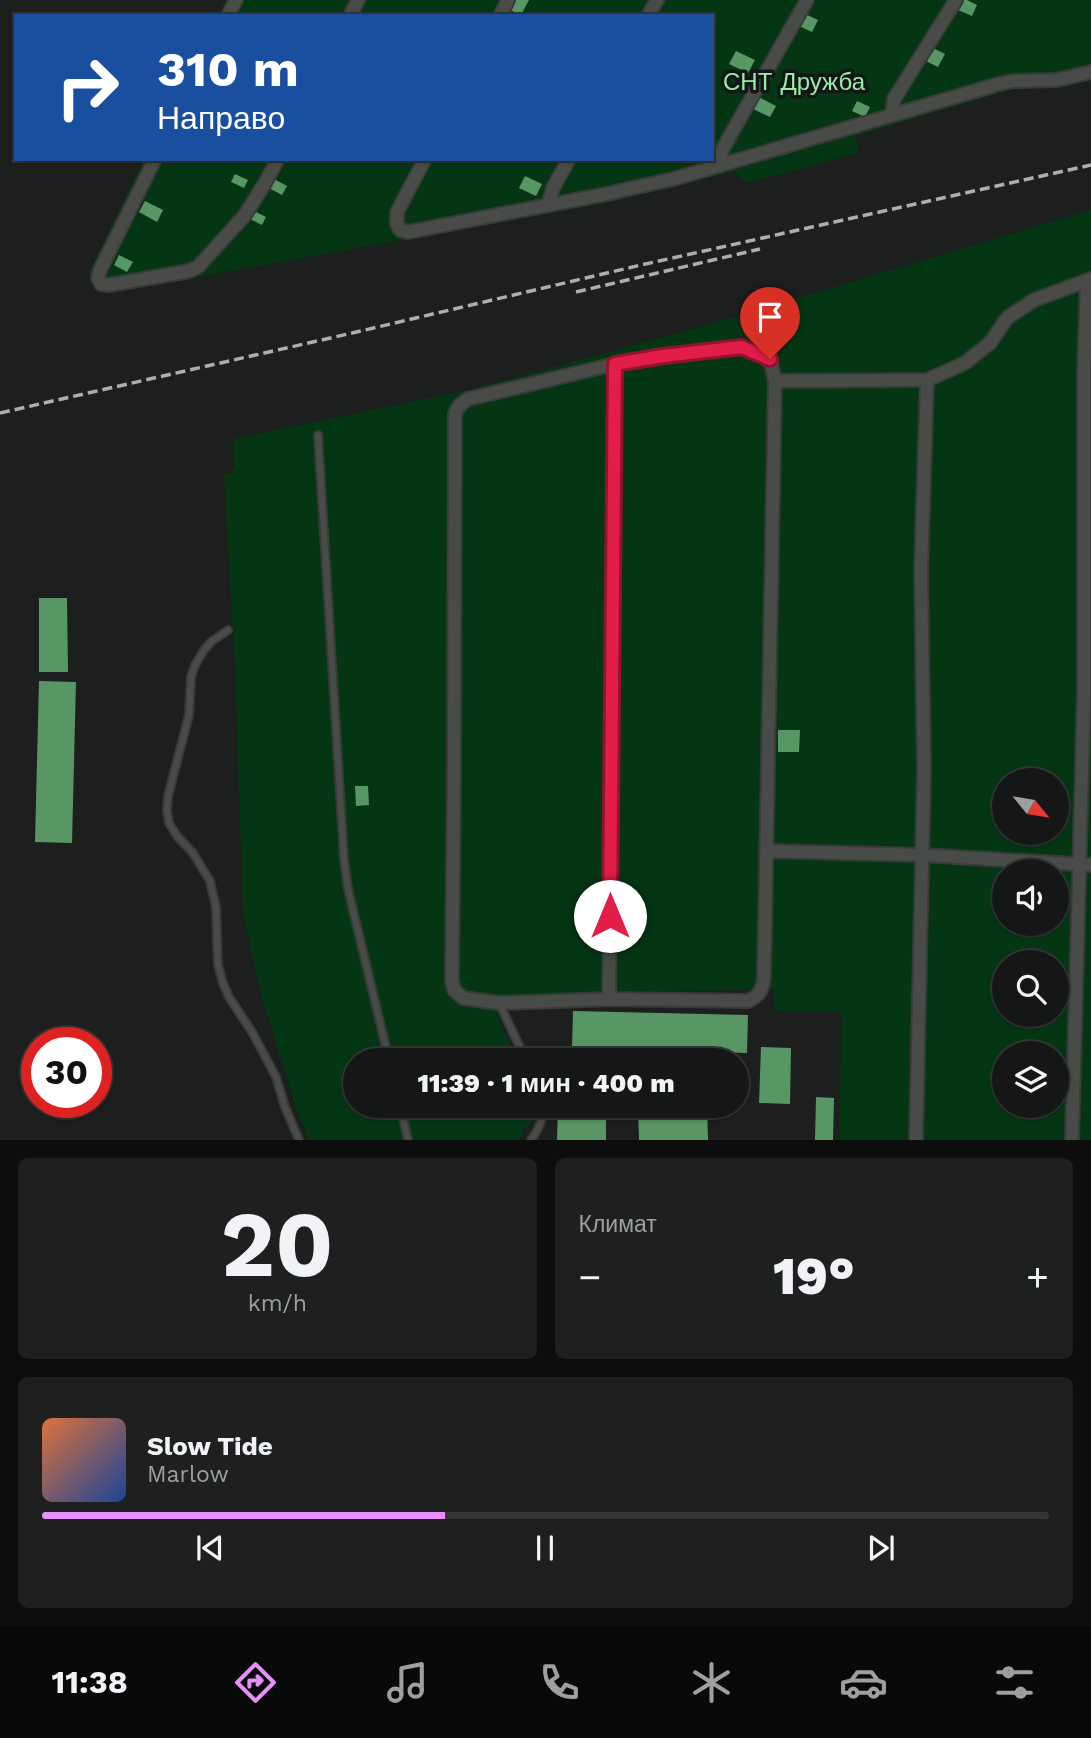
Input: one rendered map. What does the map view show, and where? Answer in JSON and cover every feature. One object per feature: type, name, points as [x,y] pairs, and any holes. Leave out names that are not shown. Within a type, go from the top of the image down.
[{"type":"street","points":[[721,165],[722,150],[807,0]]},
{"type":"street","points":[[892,115],[894,99],[956,0]]},
{"type":"street","points":[[424,161],[397,212],[400,230],[408,232],[633,188],[999,84],[1056,80],[1091,72]]},
{"type":"street","points":[[154,161],[100,270],[98,278],[101,284],[109,285],[198,267],[245,215],[277,161]]},
{"type":"street","points":[[548,205],[553,188],[568,161]]},
{"type":"street","points":[[775,381],[927,380],[965,363],[990,343],[1007,318],[1034,300],[1089,280],[1084,374],[1085,865],[1072,1139]]},
{"type":"street","points":[[609,999],[615,364],[468,399],[455,413],[454,990],[463,998],[499,1003],[609,999],[748,1001],[757,998],[764,978],[775,381],[770,359],[757,353]]},
{"type":"street","points":[[916,1139],[924,769],[921,571],[927,380]]},
{"type":"street","points":[[767,851],[922,855],[1085,865]]},
{"type":"lane","points":[[615,364],[742,347],[757,353]]},
{"type":"lane","points":[[318,435],[344,859],[359,941],[386,1048]]},
{"type":"lane","points":[[228,630],[212,641],[195,665],[191,677],[189,715],[168,796],[167,811],[169,823],[193,853],[210,881],[216,907],[218,965],[223,983],[276,1077],[299,1139]]},
{"type":"lane","points":[[499,1003],[520,1048]]},
{"type":"lane","points":[[403,1118],[408,1139]]},
{"type":"lane","points":[[531,1139],[542,1118]]},
{"type":"green space","name":"СНТ Дружба","points":[[226,0],[1091,0],[1091,81],[1058,88],[1019,88],[1000,93],[856,136],[858,153],[747,183],[733,172],[606,203],[114,292],[100,291],[91,282],[89,272],[143,161],[714,161],[714,14],[219,14]]},
{"type":"green space","points":[[1091,210],[1091,1139],[840,1139],[841,1012],[775,1011],[774,989],[493,996],[498,1017],[512,1048],[343,1048],[343,1118],[536,1118],[522,1131],[520,1139],[308,1139],[262,998],[243,913],[235,663],[224,474],[234,473],[234,439],[469,390],[715,323]]},
{"type":"building","points":[[510,0],[529,0],[522,14],[506,8]]},
{"type":"building","points":[[963,0],[977,5],[972,16],[958,10]]},
{"type":"building","points":[[803,13],[818,20],[812,32],[797,25]]},
{"type":"building","points":[[931,47],[945,54],[938,67],[924,60]]},
{"type":"building","points":[[736,51],[755,60],[748,73],[729,64]]},
{"type":"building","points":[[755,95],[776,106],[770,117],[749,107]]},
{"type":"building","points":[[857,101],[870,107],[865,117],[852,111]]},
{"type":"building","points":[[235,174],[248,180],[244,188],[231,182]]},
{"type":"building","points":[[525,176],[542,184],[536,196],[519,188]]},
{"type":"building","points":[[272,178],[287,186],[282,195],[267,187]]},
{"type":"building","points":[[145,201],[163,210],[157,222],[139,212]]},
{"type":"building","points":[[254,211],[266,217],[262,225],[250,219]]},
{"type":"building","points":[[119,255],[133,262],[127,272],[114,265]]},
{"type":"building","points":[[39,598],[67,598],[68,672],[39,672]]},
{"type":"building","points":[[39,681],[76,682],[72,843],[35,842]]},
{"type":"building","points":[[778,730],[800,730],[799,752],[778,752]]},
{"type":"building","points":[[355,786],[368,786],[369,805],[356,806]]},
{"type":"building","points":[[573,1011],[748,1015],[747,1048],[572,1048]]},
{"type":"building","points":[[761,1047],[791,1048],[790,1104],[759,1103]]},
{"type":"building","points":[[816,1097],[834,1098],[833,1140],[815,1140]]},
{"type":"building","points":[[558,1118],[606,1118],[606,1140],[557,1140]]},
{"type":"building","points":[[638,1118],[707,1118],[708,1140],[639,1140]]},
{"type":"railway","points":[[0,413],[641,265],[1091,165]]},
{"type":"railway","points":[[576,292],[760,249]]},
{"type":"route","points":[[610,916],[615,364],[742,347],[770,359]]}]
